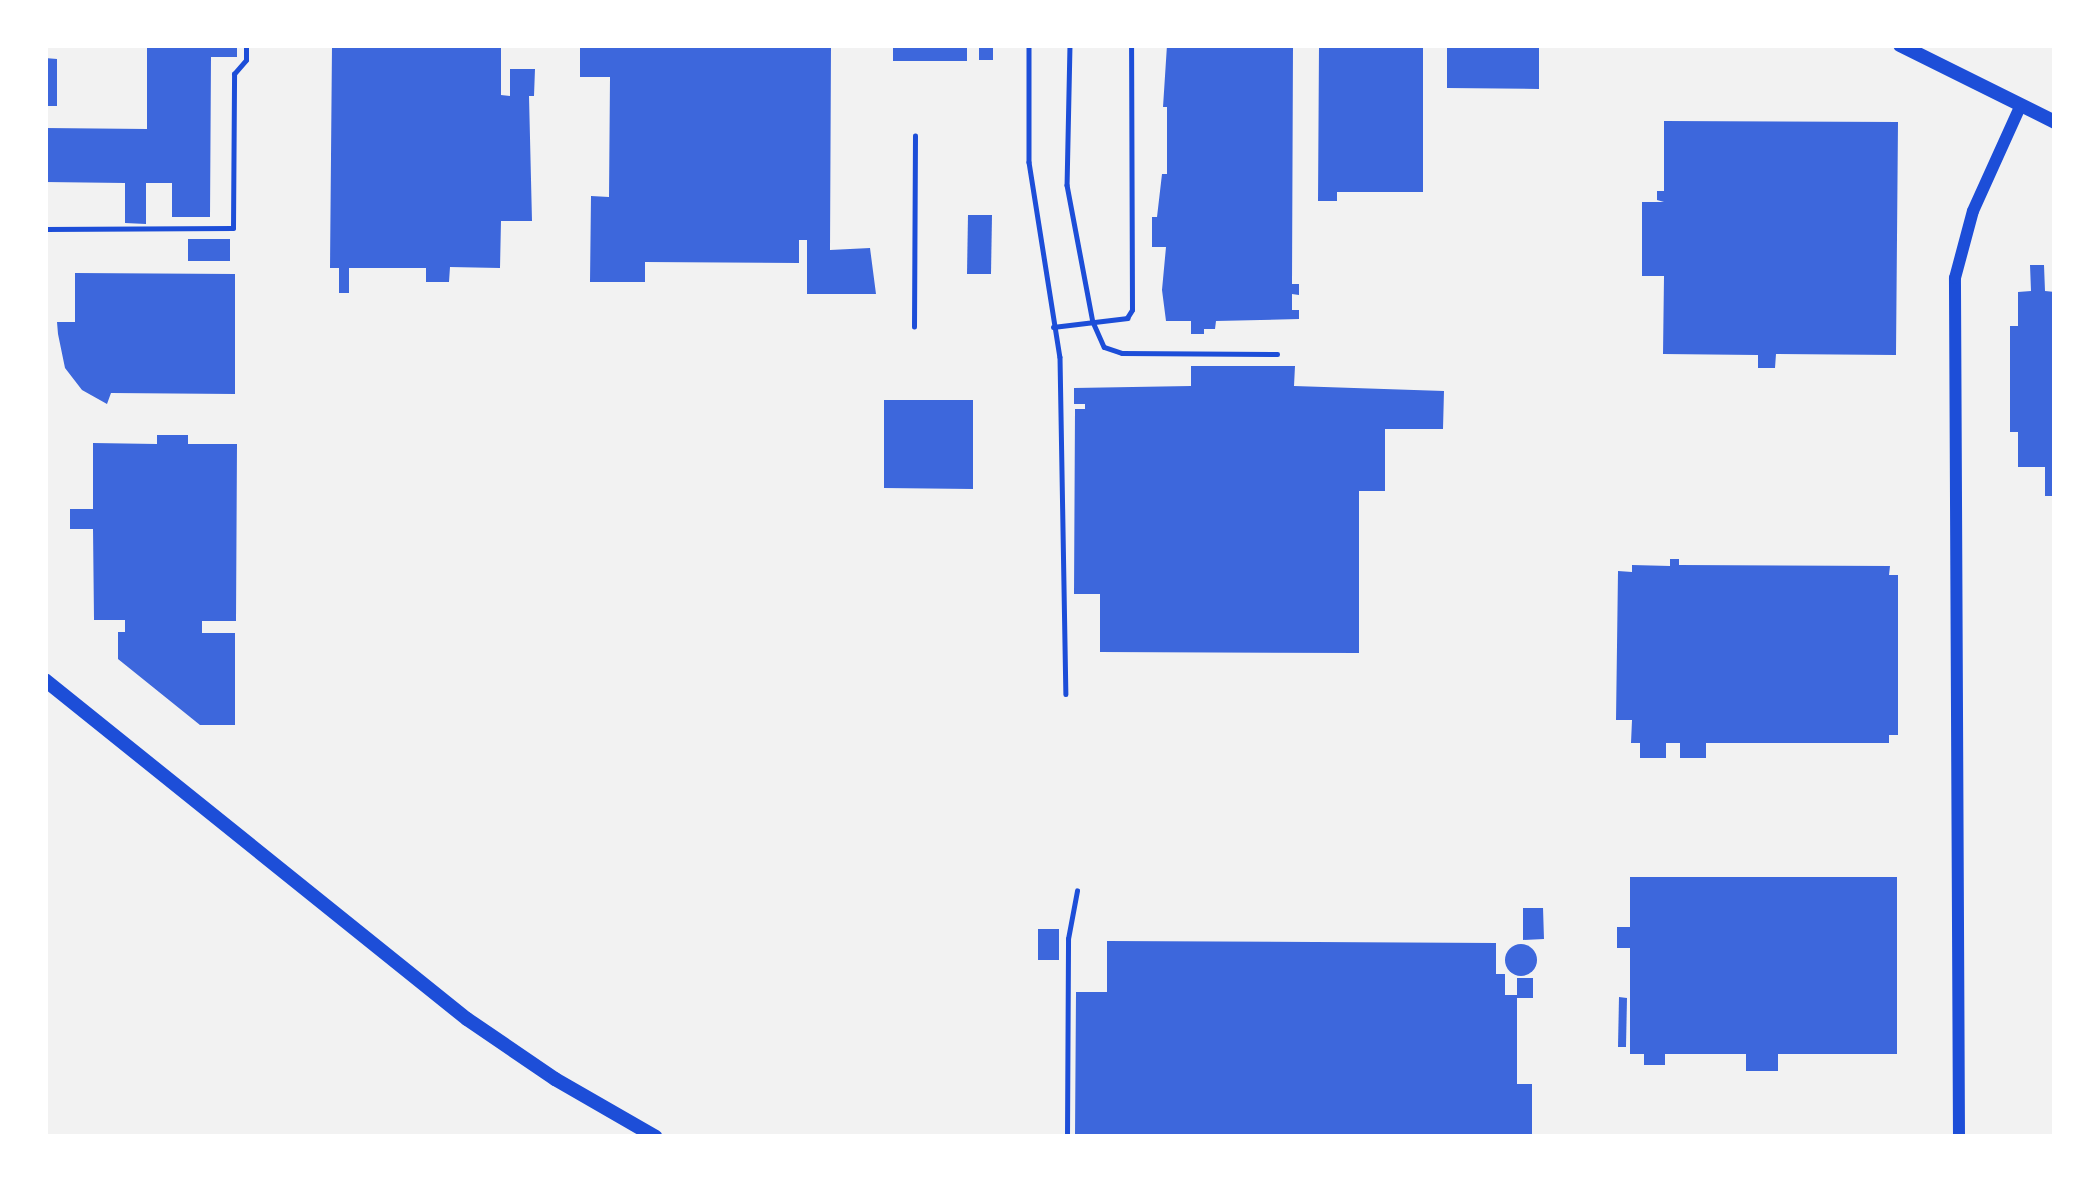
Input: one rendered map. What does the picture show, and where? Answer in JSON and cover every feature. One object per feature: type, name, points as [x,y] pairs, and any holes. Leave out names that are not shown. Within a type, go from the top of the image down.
[{"type":"main road","points":[[1900,45],[2055,122]]},
{"type":"main road","points":[[45,680],[467,1019],[555,1079],[656,1137]]},
{"type":"street","points":[[1959,1137],[1955,278],[1973,211],[2020,107]]},
{"type":"lane","points":[[45,229],[232,228],[234,74],[246,60],[246,45]]},
{"type":"lane","points":[[1029,45],[1029,162],[1060,357],[1066,694]]},
{"type":"lane","points":[[1070,45],[1067,184],[1093,322],[1104,346],[1122,353],[1277,354]]},
{"type":"lane","points":[[1053,327],[1127,318],[1132,310],[1131,45]]},
{"type":"lane","points":[[914,327],[915,136]]},
{"type":"lane","points":[[1067,1137],[1068,939],[1077,891]]},
{"type":"building","points":[[147,45],[237,45],[237,57],[211,57],[210,217],[172,217],[172,183],[146,183],[146,224],[125,223],[125,183],[45,182],[45,128],[147,129]]},
{"type":"building","points":[[332,45],[501,45],[501,95],[510,96],[510,69],[535,69],[534,96],[529,96],[532,221],[501,221],[500,268],[450,267],[449,282],[426,282],[426,268],[349,268],[349,293],[339,293],[339,268],[330,268]]},
{"type":"building","points":[[580,45],[831,45],[830,250],[870,248],[876,294],[807,294],[807,240],[799,240],[799,263],[645,262],[645,282],[590,282],[591,196],[609,197],[610,77],[580,77]]},
{"type":"building","points":[[893,45],[967,45],[967,61],[893,61]]},
{"type":"building","points":[[979,45],[993,45],[993,60],[979,60]]},
{"type":"building","points":[[1167,45],[1293,45],[1292,284],[1299,284],[1299,295],[1292,294],[1292,310],[1299,310],[1299,319],[1216,321],[1215,329],[1204,329],[1204,334],[1191,334],[1191,321],[1166,321],[1162,290],[1166,247],[1152,247],[1152,217],[1157,217],[1162,174],[1167,174],[1167,107],[1163,107]]},
{"type":"building","points":[[1319,45],[1423,45],[1423,192],[1337,192],[1337,201],[1318,201]]},
{"type":"building","points":[[1447,45],[1539,45],[1539,89],[1447,88]]},
{"type":"building","points":[[45,58],[57,59],[57,106],[45,106]]},
{"type":"building","points":[[1664,121],[1898,122],[1896,355],[1776,354],[1775,368],[1758,368],[1758,355],[1663,354],[1664,276],[1642,276],[1642,202],[1664,202],[1657,200],[1657,191],[1664,191]]},
{"type":"building","points":[[968,215],[992,215],[991,274],[967,274]]},
{"type":"building","points":[[188,239],[230,239],[230,261],[188,261]]},
{"type":"building","points":[[2030,265],[2044,265],[2045,291],[2055,292],[2055,496],[2045,496],[2045,467],[2018,467],[2018,432],[2010,432],[2010,326],[2018,326],[2018,292],[2031,291]]},
{"type":"building","points":[[75,273],[235,274],[235,394],[111,393],[107,404],[82,390],[65,368],[57,322],[75,322]]},
{"type":"building","points":[[1191,366],[1295,366],[1294,386],[1444,391],[1443,429],[1385,429],[1385,491],[1359,491],[1359,653],[1100,652],[1100,594],[1074,594],[1075,409],[1085,409],[1085,404],[1074,404],[1074,388],[1191,386]]},
{"type":"building","points":[[884,400],[973,400],[973,489],[884,488]]},
{"type":"building","points":[[157,435],[188,435],[188,444],[237,444],[236,621],[202,621],[202,633],[235,633],[235,725],[200,725],[118,659],[118,632],[125,632],[125,620],[94,620],[93,529],[70,529],[70,509],[93,509],[93,443],[157,444]]},
{"type":"building","points":[[1670,559],[1679,559],[1679,565],[1890,566],[1889,575],[1898,575],[1898,735],[1889,735],[1889,743],[1706,743],[1706,758],[1680,758],[1680,743],[1666,743],[1666,758],[1640,758],[1640,743],[1631,743],[1632,720],[1616,720],[1618,571],[1632,572],[1632,565],[1670,566]]},
{"type":"building","points":[[1630,877],[1897,877],[1897,1054],[1778,1054],[1778,1071],[1746,1071],[1746,1054],[1665,1054],[1665,1065],[1644,1065],[1644,1054],[1630,1054],[1630,948],[1617,948],[1617,927],[1630,927]]},
{"type":"building","points":[[1523,908],[1543,908],[1544,939],[1523,940]]},
{"type":"building","points":[[1038,929],[1059,929],[1059,960],[1038,960]]},
{"type":"building","points":[[1107,941],[1496,943],[1496,974],[1505,974],[1505,995],[1517,995],[1517,978],[1533,978],[1533,998],[1517,998],[1517,1084],[1532,1084],[1532,1137],[1075,1137],[1076,992],[1107,992]]},
{"type":"building","points":[[1521,944],[1532,949],[1537,960],[1532,971],[1521,976],[1510,971],[1505,960],[1510,949]]},
{"type":"building","points":[[1619,997],[1627,998],[1626,1047],[1618,1047]]}]
